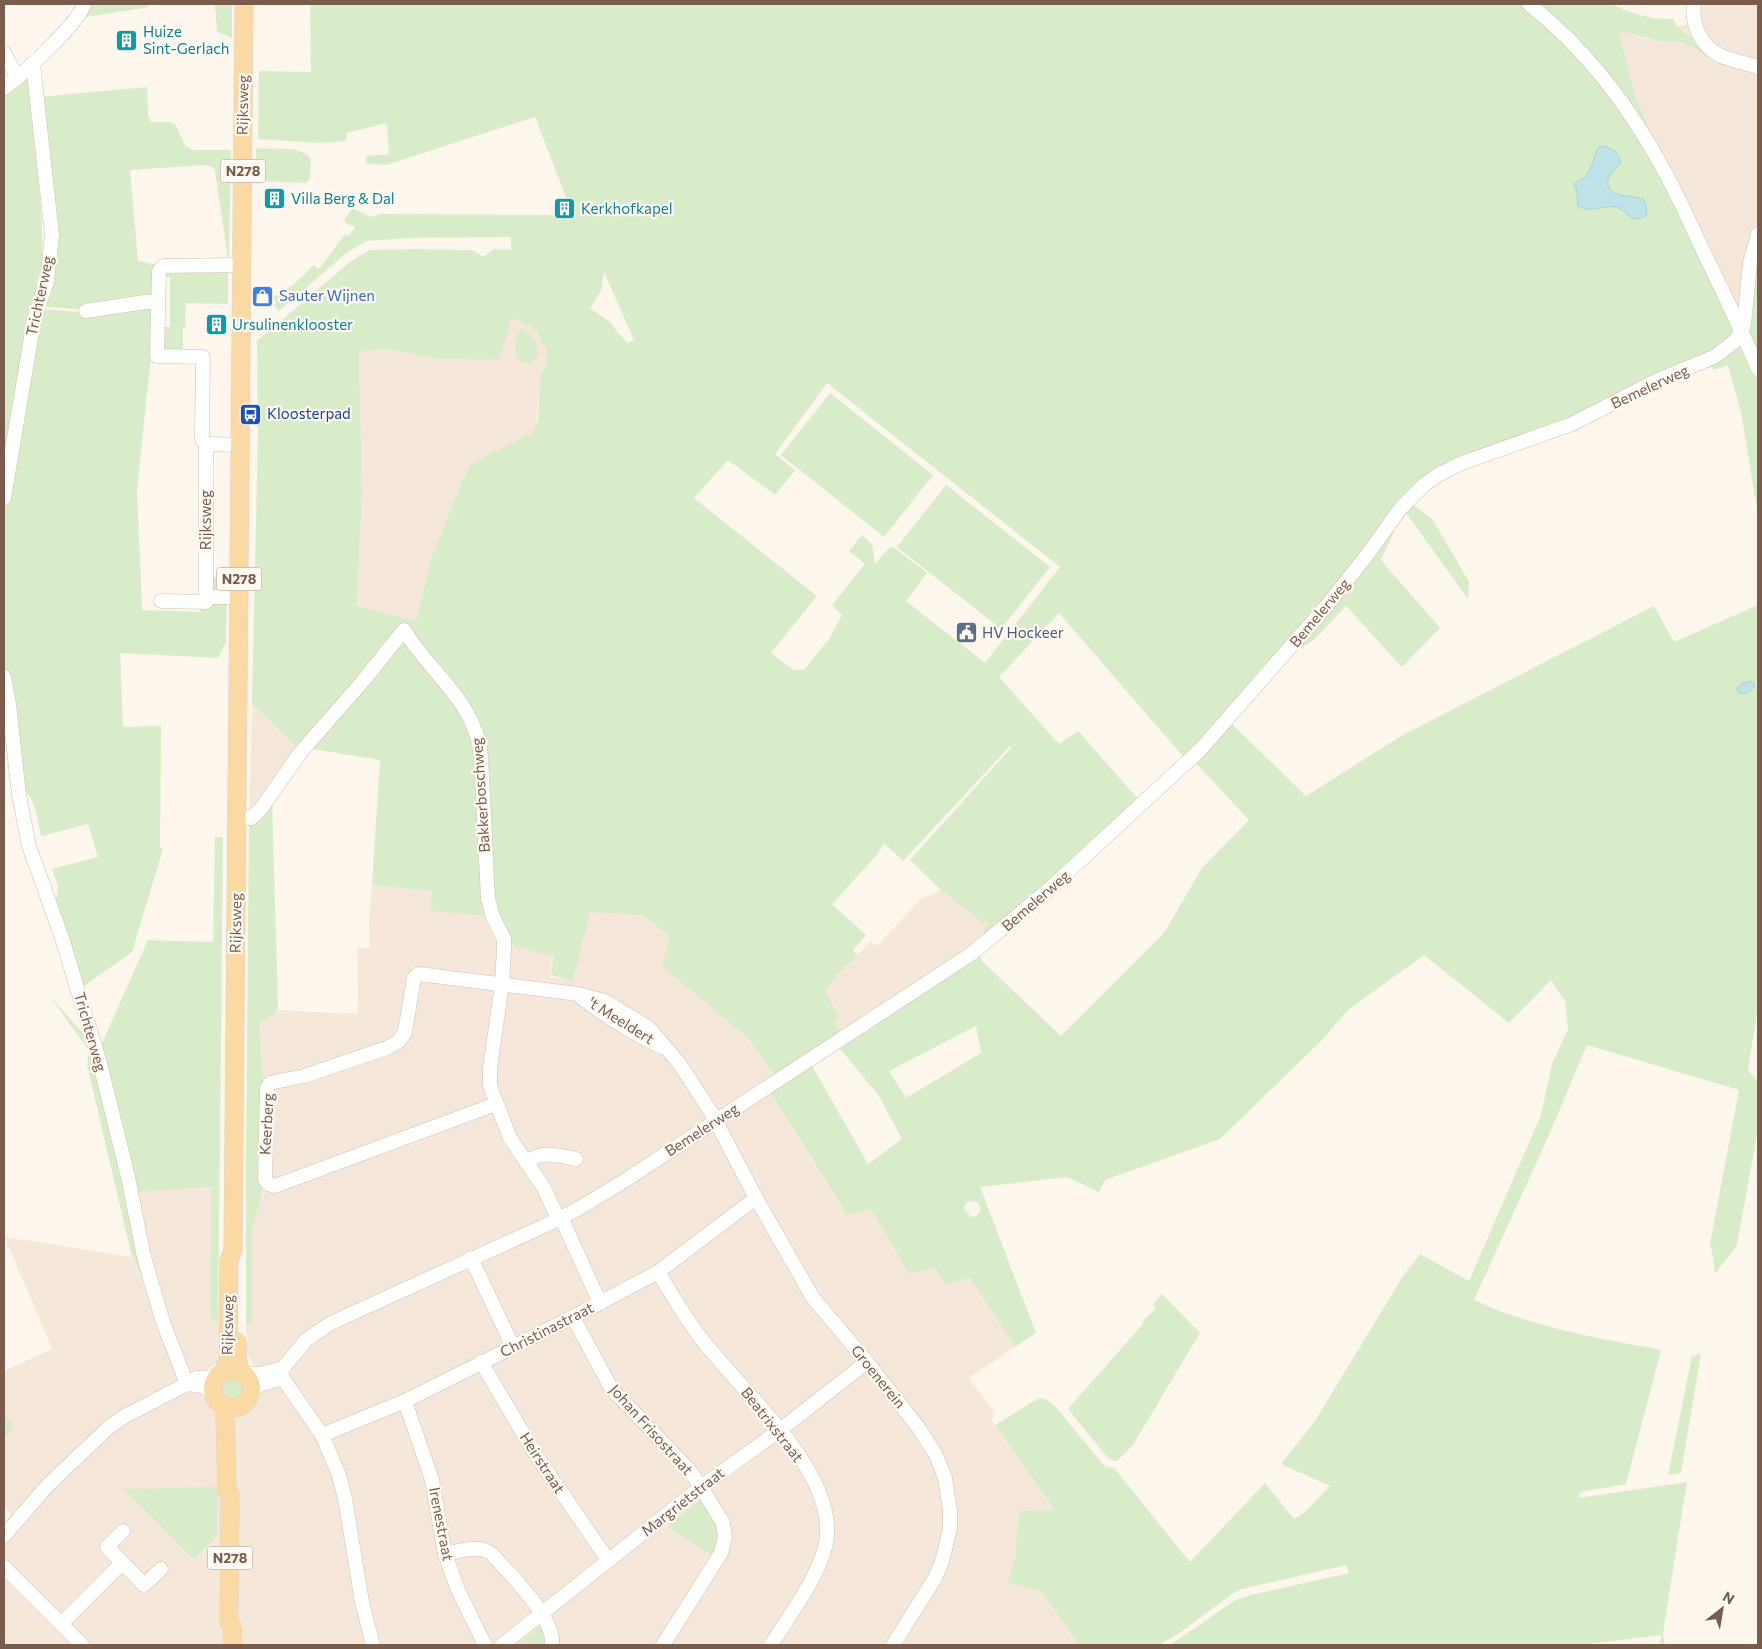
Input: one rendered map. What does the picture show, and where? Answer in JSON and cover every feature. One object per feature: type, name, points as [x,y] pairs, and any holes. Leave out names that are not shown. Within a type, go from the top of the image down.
[{"type":"main road","name":"Rijksweg","points":[[226,1645],[226,1626],[229,1622],[230,1494],[227,1490],[225,1414],[232,1386],[228,1359],[229,1261],[233,1250],[244,4]]},
{"type":"main road","name":"Rijksweg","points":[[229,1622],[232,1627],[233,1645]]},
{"type":"street","points":[[4,88],[33,64],[83,10],[84,4]]},
{"type":"street","points":[[1529,4],[1560,32],[1592,66],[1617,97],[1644,137],[1670,182],[1755,357],[1758,369]]},
{"type":"street","points":[[1694,4],[1694,20],[1700,36],[1708,46],[1720,55],[1758,67]]},
{"type":"street","points":[[4,53],[18,78]]},
{"type":"street","name":"Trichterweg","points":[[4,498],[34,320],[46,281],[52,234],[33,64]]},
{"type":"street","points":[[1742,330],[1745,318],[1750,263],[1758,234]]},
{"type":"street","name":"Rijksweg","points":[[206,596],[206,444],[202,439],[203,357],[158,356],[159,272],[162,266],[242,265]]},
{"type":"street","points":[[86,311],[158,302]]},
{"type":"street","name":"Bemelerweg","points":[[4,1536],[47,1486],[109,1427],[125,1416],[196,1378],[232,1386],[259,1385],[276,1380],[280,1371],[306,1340],[325,1326],[559,1218],[606,1192],[971,954],[1045,894],[1200,750],[1329,603],[1367,556],[1401,508],[1425,484],[1438,475],[1476,458],[1572,424],[1642,388],[1714,357],[1735,341],[1742,330]]},
{"type":"street","points":[[206,444],[240,445]]},
{"type":"street","points":[[161,601],[206,602],[206,596],[239,597]]},
{"type":"street","name":"Bakkerboschweg","points":[[237,818],[251,818],[261,809],[300,753],[404,630],[421,654],[462,703],[478,734],[481,749],[488,898],[493,917],[504,939],[502,984],[489,1078],[496,1104],[510,1138],[544,1188],[559,1218]]},
{"type":"street","name":"Trichterweg","points":[[4,677],[9,704],[19,795],[30,846],[62,938],[99,1060],[128,1177],[144,1257],[166,1330],[187,1384]]},
{"type":"street","name":"Keerberg","points":[[496,1104],[274,1186],[268,1184],[265,1179],[267,1088],[270,1083],[316,1072],[389,1047],[399,1041],[406,1032],[416,975],[502,984]]},
{"type":"street","name":"'t Meeldert","points":[[502,984],[578,994],[598,1010],[643,1038],[664,1048],[679,1063],[716,1121]]},
{"type":"street","name":"Groenerein","points":[[716,1121],[756,1198],[812,1298],[867,1362],[918,1427],[936,1455],[945,1478],[950,1510],[950,1528],[942,1562],[935,1578],[893,1645]]},
{"type":"street","points":[[526,1162],[548,1153],[576,1159]]},
{"type":"street","name":"Christinastraat","points":[[322,1435],[405,1401],[658,1272],[756,1198]]},
{"type":"street","points":[[559,1218],[600,1303]]},
{"type":"street","points":[[471,1258],[513,1347]]},
{"type":"street","name":"Beatrixstraat","points":[[658,1272],[698,1334],[780,1430],[801,1459],[821,1493],[827,1534],[824,1551],[815,1574],[771,1645]]},
{"type":"street","name":"Johan Frisostraat","points":[[573,1317],[611,1388],[690,1471],[723,1523],[725,1537],[721,1553],[663,1645]]},
{"type":"street","name":"Heirstraat","points":[[481,1362],[536,1455],[608,1560]]},
{"type":"street","name":"Margrietstraat","points":[[502,1645],[701,1487],[780,1430],[867,1362]]},
{"type":"street","points":[[280,1371],[322,1435],[339,1475],[345,1499],[362,1602],[373,1645]]},
{"type":"street","name":"Irenestraat","points":[[405,1401],[432,1480],[445,1554],[458,1590],[485,1645]]},
{"type":"street","points":[[123,1531],[107,1547],[122,1563],[144,1585],[161,1569]]},
{"type":"street","points":[[445,1554],[480,1548],[492,1554],[543,1613],[553,1639],[552,1645]]},
{"type":"street","points":[[61,1624],[122,1563]]},
{"type":"street","points":[[4,1567],[82,1645]]},
{"type":"shaded area","points":[[1696,4],[1758,4],[1758,260],[1744,331],[1666,169],[1635,95],[1619,30],[1637,37],[1688,45],[1689,36],[1677,26],[1691,24]]},
{"type":"shaded area","points":[[512,318],[536,329],[545,348],[547,363],[540,376],[536,427],[533,432],[471,464],[460,486],[431,559],[416,621],[357,606],[362,491],[359,352],[385,349],[438,359],[499,360]]},
{"type":"shaded area","points":[[252,704],[295,745],[312,749],[249,827]]},
{"type":"shaded area","points":[[372,885],[432,891],[431,911],[484,916],[485,904],[552,955],[550,977],[572,980],[588,908],[642,913],[670,936],[729,1022],[748,1038],[774,1074],[780,1084],[769,1092],[841,1207],[871,1209],[909,1274],[935,1268],[946,1286],[969,1277],[1015,1347],[969,1378],[994,1412],[992,1421],[1056,1511],[1018,1536],[1011,1577],[1041,1591],[1079,1645],[551,1645],[542,1624],[517,1645],[480,1645],[478,1642],[472,1645],[4,1645],[4,1523],[11,1515],[4,1507],[4,1439],[15,1427],[4,1414],[4,1371],[52,1349],[5,1237],[132,1257],[151,1301],[134,1192],[211,1186],[214,1321],[221,1325],[217,1362],[207,1370],[201,1391],[212,1410],[218,1416],[227,1419],[245,1415],[258,1403],[262,1391],[258,1374],[247,1353],[246,1323],[252,1322],[252,1230],[261,1197],[264,1088],[259,1023],[276,1014],[278,1010],[358,1014],[357,948],[370,948],[369,921]]},
{"type":"shaded area","points":[[941,890],[983,922],[988,919],[979,953],[840,1032],[833,1022],[840,1018],[827,995],[828,988],[837,975],[871,941],[877,946],[921,899]]},
{"type":"green space","points":[[92,4],[148,4],[149,7],[81,18]]},
{"type":"green space","points":[[215,4],[232,4],[232,38],[217,32]]},
{"type":"green space","points":[[310,4],[1611,4],[1641,15],[1673,19],[1677,26],[1689,36],[1758,66],[1758,74],[1714,59],[1688,45],[1658,41],[1619,31],[1635,95],[1666,169],[1744,330],[1758,260],[1758,516],[1741,412],[1728,365],[1714,370],[1708,364],[1451,471],[1410,502],[1433,520],[1469,582],[1468,599],[1404,510],[1381,560],[1440,628],[1402,667],[1346,606],[1313,641],[1261,668],[1187,761],[1059,613],[999,677],[1059,744],[1078,731],[1146,808],[979,953],[987,920],[983,923],[941,890],[910,860],[1012,747],[1009,747],[903,861],[884,843],[876,856],[832,904],[866,935],[853,950],[857,955],[837,975],[826,991],[840,1018],[834,1023],[840,1032],[774,1074],[748,1038],[662,966],[670,936],[643,915],[590,912],[573,981],[551,975],[553,957],[514,946],[485,903],[484,916],[430,911],[432,891],[372,885],[380,760],[295,745],[252,704],[258,432],[257,341],[350,262],[369,250],[472,250],[483,257],[494,249],[511,250],[511,237],[408,238],[366,241],[345,254],[279,311],[274,305],[277,303],[273,297],[293,285],[314,265],[318,269],[345,234],[349,236],[355,227],[351,224],[350,226],[344,221],[352,208],[371,217],[380,214],[573,215],[535,117],[386,165],[366,163],[366,156],[389,154],[387,123],[347,133],[346,141],[318,143],[258,139],[259,71],[311,72]],"holes":[[[604,272],[634,340],[628,343],[610,322],[590,308],[601,291]],[[512,318],[536,329],[545,348],[547,363],[540,376],[538,420],[533,432],[471,464],[460,486],[431,559],[416,621],[357,606],[362,491],[359,352],[385,349],[438,359],[499,360]],[[827,383],[1060,567],[985,663],[906,601],[927,573],[893,547],[888,549],[875,564],[872,544],[862,535],[849,551],[865,564],[832,605],[842,615],[830,638],[804,670],[794,670],[771,653],[817,596],[694,498],[728,460],[775,495],[795,470],[775,454]]]},
{"type":"green space","points":[[27,76],[41,207],[43,260],[35,295],[41,309],[78,312],[140,305],[154,310],[137,490],[142,610],[200,612],[202,577],[227,577],[226,642],[218,658],[120,653],[123,727],[161,726],[160,847],[163,849],[132,952],[80,989],[55,908],[58,886],[52,869],[98,857],[88,824],[41,836],[33,803],[21,788],[4,662],[4,95]]},
{"type":"green space","points":[[147,87],[148,115],[151,122],[170,122],[176,125],[185,146],[193,150],[231,150],[228,259],[215,171],[212,167],[206,165],[130,170],[138,261],[154,264],[153,296],[86,310],[40,306],[52,258],[39,97]]},
{"type":"green space","points":[[256,148],[277,148],[306,154],[311,160],[310,178],[306,183],[256,181]]},
{"type":"green space","points":[[228,270],[228,304],[186,303],[185,328],[183,328],[183,354],[160,354],[160,327],[170,327],[170,277],[163,276],[164,272]]},
{"type":"green space","points":[[522,328],[532,337],[538,349],[537,358],[528,363],[520,362],[515,349],[517,335]]},
{"type":"green space","points":[[830,393],[933,475],[884,537],[781,455]]},
{"type":"green space","points":[[946,485],[1050,567],[1001,629],[897,547]]},
{"type":"green space","points":[[1758,605],[1758,1007],[1748,1070],[1758,1082],[1758,1129],[1737,1245],[1715,1274],[1710,1244],[1739,1090],[1587,1045],[1549,1135],[1474,1300],[1542,1325],[1661,1350],[1626,1484],[1580,1492],[1579,1498],[1687,1482],[1664,1626],[1665,1645],[1659,1645],[1662,1635],[1579,1645],[1170,1645],[1234,1601],[1251,1595],[1349,1573],[1346,1565],[1242,1589],[1232,1594],[1181,1632],[1159,1645],[1079,1645],[1041,1591],[1008,1582],[1015,1557],[1019,1511],[1055,1510],[995,1425],[1039,1398],[1046,1399],[1055,1406],[1101,1462],[1106,1467],[1114,1468],[1190,1562],[1265,1483],[1294,1519],[1305,1512],[1330,1486],[1281,1464],[1315,1421],[1403,1276],[1420,1254],[1469,1281],[1541,1115],[1552,1064],[1568,1029],[1565,1001],[1551,980],[1509,1023],[1424,955],[1348,1010],[1322,1040],[1220,1139],[1105,1180],[1099,1192],[1067,1177],[980,1187],[1036,1333],[1015,1347],[969,1277],[946,1286],[935,1268],[909,1274],[871,1209],[847,1215],[769,1091],[811,1064],[868,1164],[902,1139],[879,1096],[838,1046],[979,953],[982,961],[1061,1036],[1164,933],[1202,868],[1249,820],[1194,761],[1230,722],[1306,796],[1401,736],[1654,606],[1674,642]],"holes":[[[976,1026],[981,1053],[906,1098],[889,1071]],[[971,1201],[977,1202],[980,1206],[979,1214],[975,1217],[970,1216],[964,1208],[966,1203]]]},
{"type":"green space","points":[[272,800],[278,1007],[276,1014],[259,1023],[264,1088],[261,1197],[252,1230],[252,1323],[246,1323],[249,827]]},
{"type":"green space","points":[[215,837],[223,837],[218,1322],[210,1318],[211,1187],[134,1192],[99,1050],[148,940],[213,942]]},
{"type":"green space","points":[[49,995],[89,1040],[153,1305],[131,1253],[87,1065],[89,1051]]},
{"type":"green space","points":[[1162,1294],[1200,1333],[1133,1445],[1117,1461],[1112,1460],[1107,1457],[1068,1409],[1156,1308],[1153,1305]]},
{"type":"green space","points":[[1701,1354],[1681,1473],[1668,1475],[1692,1356]]},
{"type":"green space","points":[[233,1376],[241,1380],[245,1388],[241,1396],[233,1400],[225,1396],[221,1388],[225,1380]]},
{"type":"green space","points":[[4,1414],[15,1427],[4,1439]]},
{"type":"green space","points":[[218,1487],[217,1536],[194,1559],[123,1489]]},
{"type":"green space","points":[[702,1498],[720,1521],[716,1558],[667,1527]]},
{"type":"green space","points":[[542,1624],[551,1645],[517,1645]]},
{"type":"water","points":[[1605,146],[1617,153],[1621,163],[1610,175],[1609,188],[1612,192],[1618,194],[1643,199],[1647,215],[1639,219],[1631,218],[1624,211],[1617,208],[1585,209],[1578,206],[1577,192],[1574,184],[1586,177],[1599,147]]},
{"type":"water","points":[[1751,681],[1754,683],[1754,687],[1751,690],[1744,693],[1738,692],[1737,688],[1741,684]]},
{"type":"place","name":"Huize Sint-Gerlach","points":[[127,41]]},
{"type":"place","name":"Villa Berg & Dal","points":[[275,199]]},
{"type":"place","name":"Kerkhofkapel","points":[[565,209]]},
{"type":"place","name":"Sauter Wijnen","points":[[263,296]]},
{"type":"place","name":"Ursulinenklooster","points":[[216,325]]},
{"type":"place","name":"Kloosterpad","points":[[251,414]]},
{"type":"place","name":"HV Hockeer","points":[[966,633]]}]
